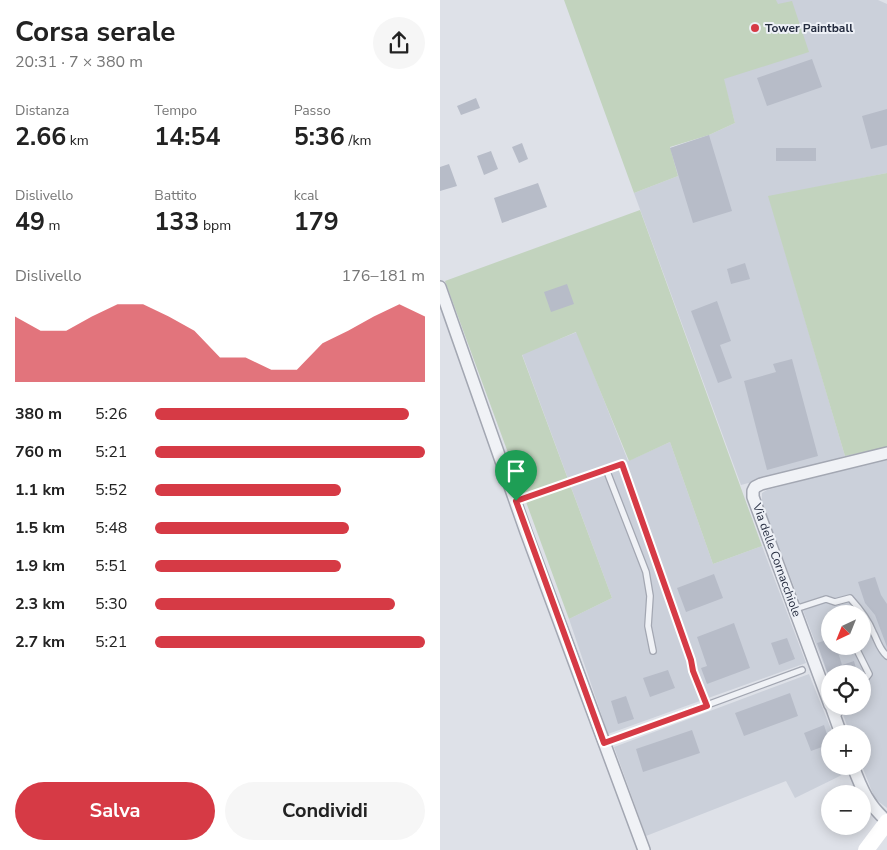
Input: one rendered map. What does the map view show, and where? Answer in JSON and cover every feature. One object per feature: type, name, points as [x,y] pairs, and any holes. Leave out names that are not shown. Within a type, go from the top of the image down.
[{"type":"main road","points":[[866,850],[887,822]]},
{"type":"street","points":[[440,287],[644,850]]},
{"type":"street","name":"Via delle Cornacchiole","points":[[821,681],[754,497],[754,489],[761,484],[887,453]]},
{"type":"street","name":"Via delle Cornacchiole","points":[[834,715],[838,725]]},
{"type":"street","points":[[857,775],[867,800],[887,822]]},
{"type":"lane","points":[[516,501],[622,464],[691,660],[693,671],[707,706]]},
{"type":"lane","points":[[606,469],[646,572],[650,596],[648,626],[653,651]]},
{"type":"lane","points":[[795,609],[826,600],[835,602],[850,598],[860,609],[873,630],[880,650],[887,656]]},
{"type":"lane","points":[[604,743],[802,670]]},
{"type":"shaded area","points":[[702,0],[878,0],[887,4],[887,173],[769,197],[845,456],[741,485],[634,193],[678,176],[670,148],[709,135],[735,123]]},
{"type":"shaded area","points":[[577,332],[628,461],[670,442],[713,564],[762,546],[806,663],[608,734],[569,619],[612,598],[522,354]]},
{"type":"shaded area","points":[[887,458],[887,808],[875,799],[866,775],[871,775],[871,725],[847,725],[843,715],[871,715],[871,665],[824,665],[762,503],[762,493],[767,490]]},
{"type":"shaded area","points":[[809,674],[821,704],[821,715],[825,715],[829,725],[821,725],[821,775],[842,775],[795,798],[786,781],[646,836],[614,747]]},
{"type":"green space","points":[[564,0],[776,0],[778,4],[792,1],[809,52],[724,79],[735,123],[709,135],[670,147],[678,176],[634,193]]},
{"type":"green space","points":[[887,173],[887,447],[845,456],[768,196]]},
{"type":"green space","points":[[640,210],[762,546],[713,564],[670,442],[629,461],[576,332],[522,355],[612,598],[569,619],[445,281]]},
{"type":"building","points":[[812,59],[822,87],[767,106],[757,78]]},
{"type":"building","points":[[476,98],[480,108],[461,115],[457,106]]},
{"type":"building","points":[[887,109],[887,145],[871,149],[862,116]]},
{"type":"building","points":[[709,135],[732,211],[693,223],[670,148]]},
{"type":"building","points":[[522,143],[528,159],[519,163],[512,147]]},
{"type":"building","points":[[776,148],[816,148],[816,161],[776,161]]},
{"type":"building","points":[[491,151],[498,169],[484,175],[477,156]]},
{"type":"building","points":[[449,164],[457,186],[440,191],[440,167]]},
{"type":"building","points":[[538,183],[547,207],[502,223],[494,198]]},
{"type":"building","points":[[745,263],[750,279],[731,284],[727,269]]},
{"type":"building","points":[[567,284],[574,304],[551,312],[544,292]]},
{"type":"building","points":[[717,301],[731,341],[720,345],[732,378],[718,383],[691,311]]},
{"type":"building","points":[[792,359],[818,456],[767,470],[744,381],[776,372],[773,364]]},
{"type":"building","points":[[714,574],[723,598],[686,612],[677,588]]},
{"type":"building","points":[[875,577],[881,595],[887,604],[887,647],[875,615],[871,610],[871,605],[865,603],[858,582]]},
{"type":"building","points":[[734,623],[750,668],[707,684],[701,668],[707,666],[697,637]]},
{"type":"building","points":[[787,638],[795,659],[779,665],[771,643]]},
{"type":"building","points":[[821,642],[821,654],[817,643]]},
{"type":"building","points":[[821,655],[839,655],[842,665],[825,665]]},
{"type":"building","points":[[854,661],[855,665],[842,665]]},
{"type":"building","points":[[668,670],[675,688],[650,697],[643,678]]},
{"type":"building","points":[[790,693],[798,716],[744,736],[735,713]]},
{"type":"building","points":[[626,696],[634,719],[618,724],[611,701]]},
{"type":"building","points":[[821,726],[821,747],[811,751],[804,733]]},
{"type":"building","points":[[692,730],[700,753],[643,772],[636,749]]},
{"type":"place","name":"Tower Paintball","points":[[755,28]]},
{"type":"route","points":[[622,464],[691,660],[693,671],[707,706],[604,743],[516,501],[622,464]]}]
